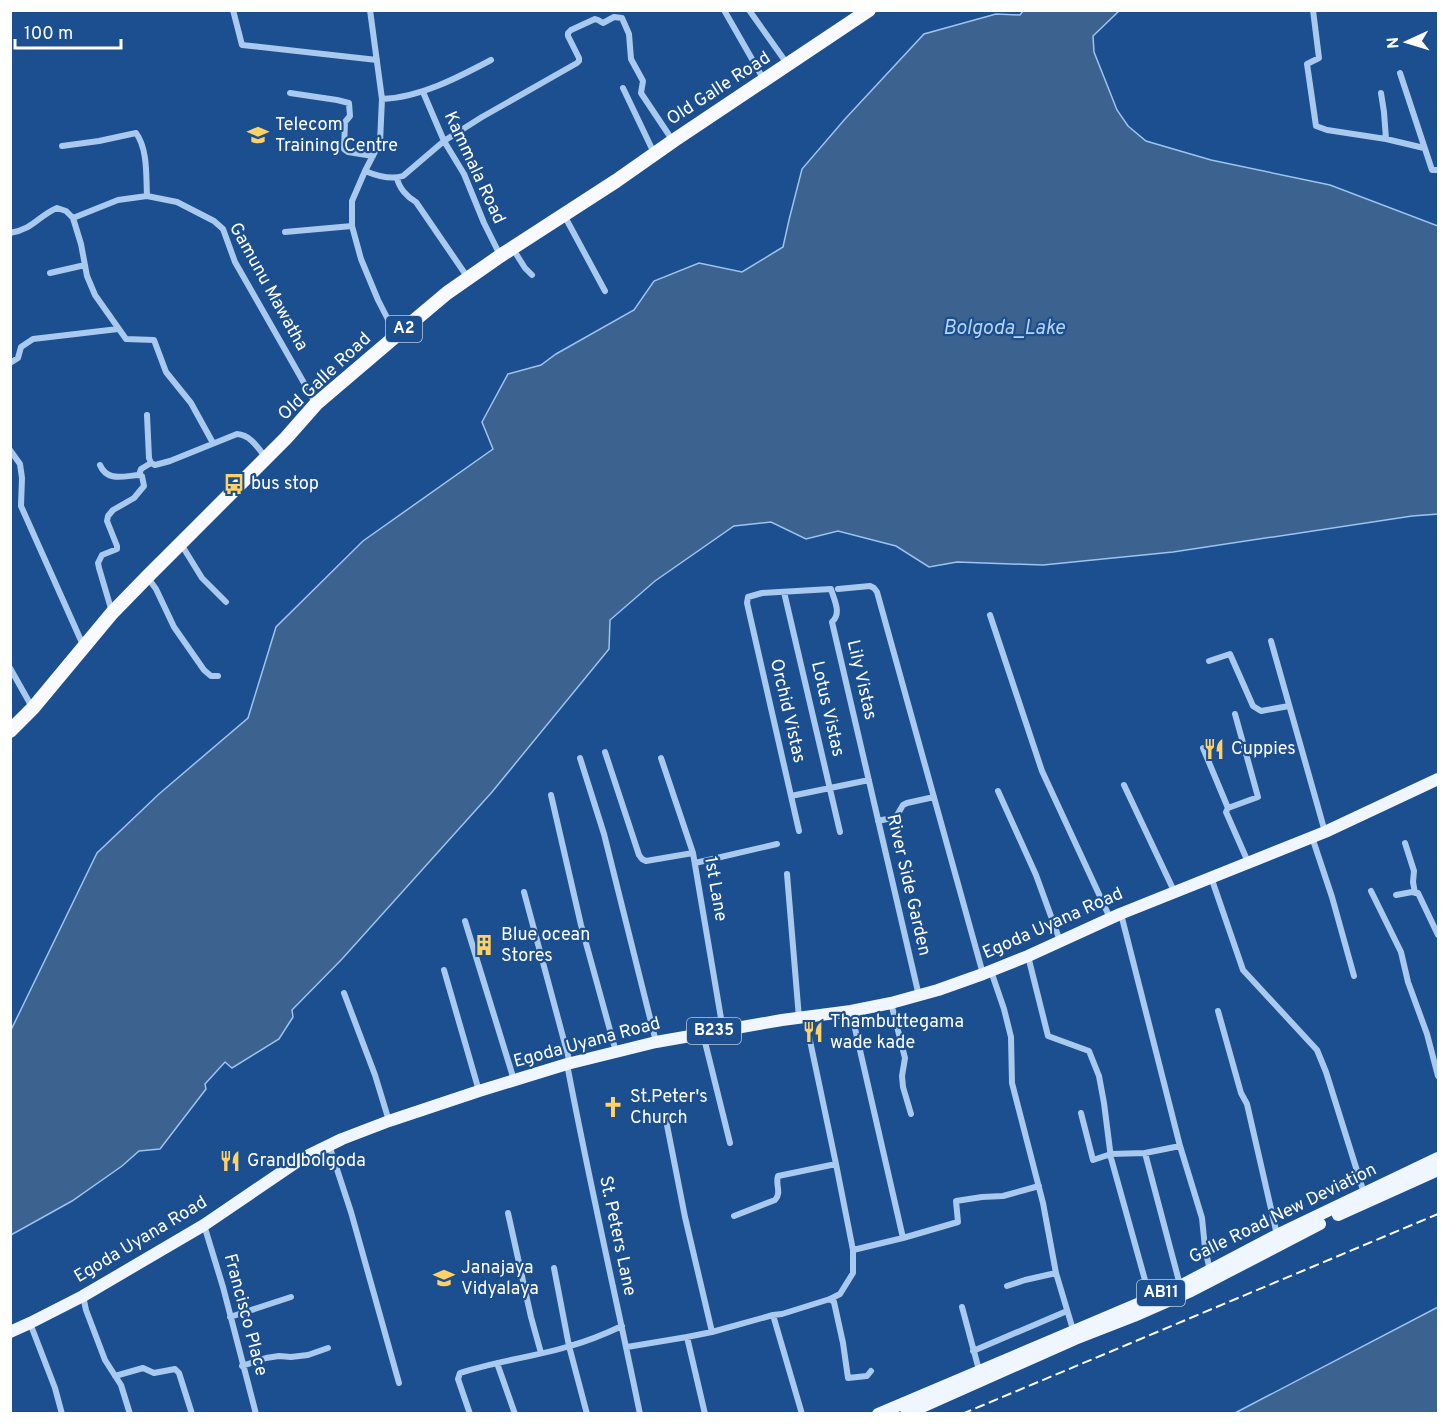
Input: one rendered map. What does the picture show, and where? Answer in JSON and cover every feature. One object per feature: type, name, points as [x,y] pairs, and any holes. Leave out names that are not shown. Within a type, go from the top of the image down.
[{"type":"highway","name":"Old Galle Road","points":[[10,731],[33,708],[112,613],[147,577],[316,405],[396,335],[447,293],[500,256],[616,181],[869,10]]},
{"type":"main road","name":"Egoda Uyana Road","points":[[10,1332],[83,1296],[204,1225],[301,1160],[329,1145],[389,1121],[569,1064],[656,1042],[851,1011],[919,996],[987,973],[1028,956],[1174,891],[1324,832],[1438,779]]},
{"type":"main road","name":"Galle Road New Deviation","points":[[906,1413],[1180,1286],[1277,1235],[1438,1158]]},
{"type":"main road","name":"Galle Road New Deviation","points":[[878,1413],[979,1370],[1134,1316],[1191,1291],[1316,1225],[1438,1170]]},
{"type":"street","points":[[233,10],[242,45],[376,60]]},
{"type":"street","points":[[370,10],[382,99],[380,142],[352,201],[352,226],[361,259],[396,335]]},
{"type":"street","points":[[724,10],[764,81]]},
{"type":"street","points":[[749,10],[788,65]]},
{"type":"street","points":[[1313,10],[1319,58],[1307,64],[1316,126],[1424,148]]},
{"type":"street","points":[[365,171],[377,176],[397,178],[403,176],[444,141],[577,63],[579,58],[568,36],[571,30],[595,19],[603,23],[619,16],[629,34],[632,59],[643,81],[641,93],[673,141]]},
{"type":"street","points":[[382,99],[398,99],[423,92],[491,60]]},
{"type":"street","points":[[1400,73],[1432,171],[1438,170]]},
{"type":"street","points":[[623,88],[654,154]]},
{"type":"street","name":"Kammala Road","points":[[423,92],[444,141],[464,174],[500,256]]},
{"type":"street","points":[[290,93],[349,103],[350,116],[345,122],[344,149],[348,152],[374,156]]},
{"type":"street","points":[[1381,93],[1386,139]]},
{"type":"street","points":[[62,146],[136,133],[140,139],[144,156],[147,196]]},
{"type":"street","points":[[397,178],[398,183],[409,198],[416,202],[468,278]]},
{"type":"street","name":"Gamunu Mawatha","points":[[73,218],[118,200],[147,196],[177,202],[214,221],[223,229],[235,262],[316,405]]},
{"type":"street","points":[[10,233],[28,228],[57,208],[66,211],[73,218],[87,276],[95,295],[126,339],[154,340],[166,372],[191,403],[213,443]]},
{"type":"street","points":[[564,215],[605,291]]},
{"type":"street","points":[[285,232],[352,226]]},
{"type":"street","points":[[513,248],[532,275]]},
{"type":"street","points":[[50,273],[85,265]]},
{"type":"street","points":[[10,363],[18,358],[21,347],[33,339],[118,329]]},
{"type":"street","points":[[147,415],[148,452],[151,463]]},
{"type":"street","points":[[151,463],[155,465],[170,461],[237,434],[244,435],[253,441],[266,458]]},
{"type":"street","points":[[10,450],[20,464],[21,506],[83,646]]},
{"type":"street","points":[[139,475],[141,470],[151,463]]},
{"type":"street","points":[[100,465],[107,475],[114,477],[139,475]]},
{"type":"street","points":[[112,613],[98,563],[102,555],[117,549],[107,521],[108,516],[140,492],[144,486],[142,476],[139,475]]},
{"type":"street","points":[[181,544],[202,578],[226,602]]},
{"type":"street","points":[[147,577],[174,627],[204,670],[211,676],[218,676]]},
{"type":"street","points":[[838,589],[870,586],[877,592],[934,797],[987,973],[1004,1009],[1011,1037],[1012,1083],[1039,1186],[1056,1273],[1075,1335]]},
{"type":"street","name":"Lily Vistas","points":[[784,592],[831,589],[838,614],[832,622],[869,780]]},
{"type":"street","name":"Orchid Vistas","points":[[784,592],[762,593],[748,597],[747,603],[799,831]]},
{"type":"street","name":"Lotus Vistas","points":[[784,592],[840,832]]},
{"type":"street","points":[[990,615],[1042,771],[1115,916],[1202,1218],[1210,1271]]},
{"type":"street","points":[[1271,641],[1324,832]]},
{"type":"street","points":[[1209,661],[1230,654],[1253,706],[1261,711],[1290,706]]},
{"type":"street","points":[[10,668],[33,708]]},
{"type":"street","points":[[1228,808],[1258,797],[1235,714]]},
{"type":"street","points":[[1203,748],[1248,862]]},
{"type":"street","points":[[606,752],[642,859],[646,861],[693,853]]},
{"type":"street","points":[[580,758],[603,834],[656,1042]]},
{"type":"street","name":"1st Lane","points":[[661,758],[693,853],[723,1030]]},
{"type":"street","points":[[791,796],[869,780]]},
{"type":"street","name":"River Side Garden","points":[[869,780],[919,996]]},
{"type":"street","points":[[1124,785],[1174,891]]},
{"type":"street","points":[[998,791],[1036,875],[1060,941]]},
{"type":"street","points":[[550,795],[581,926],[616,1053]]},
{"type":"street","points":[[878,821],[896,817],[903,805],[907,803],[934,797]]},
{"type":"street","points":[[1312,837],[1354,976]]},
{"type":"street","points":[[695,863],[777,843]]},
{"type":"street","points":[[1405,843],[1414,871],[1415,892],[1418,893],[1438,935]]},
{"type":"street","points":[[627,1347],[712,1332],[831,1299],[840,1294],[853,1273],[853,1250],[836,1164],[802,1017],[788,874]]},
{"type":"street","points":[[1211,876],[1243,970],[1317,1050],[1364,1194]]},
{"type":"street","points":[[1371,891],[1401,952],[1408,982],[1427,1034],[1438,1076]]},
{"type":"street","name":"St. Peters Lane","points":[[524,892],[569,1064],[586,1163],[640,1413]]},
{"type":"street","points":[[1395,896],[1415,892]]},
{"type":"street","points":[[465,921],[514,1081]]},
{"type":"street","points":[[1028,956],[1048,1036],[1089,1051],[1099,1076],[1111,1154],[1150,1298]]},
{"type":"street","points":[[444,970],[479,1091]]},
{"type":"street","points":[[344,993],[375,1075],[389,1121]]},
{"type":"street","points":[[891,1003],[905,1058],[903,1087],[912,1114]]},
{"type":"street","points":[[851,1011],[903,1238]]},
{"type":"street","points":[[1218,1011],[1241,1093],[1247,1104],[1277,1235]]},
{"type":"street","points":[[702,1033],[730,1143]]},
{"type":"street","points":[[1081,1113],[1093,1160],[1111,1154],[1145,1153],[1180,1146]]},
{"type":"street","points":[[665,1115],[685,1217],[712,1332]]},
{"type":"street","points":[[329,1145],[351,1212],[399,1383]]},
{"type":"street","points":[[1145,1153],[1180,1286]]},
{"type":"street","points":[[734,1216],[778,1198],[778,1176],[836,1164]]},
{"type":"street","points":[[853,1250],[958,1222],[957,1201],[1003,1196],[1039,1186]]},
{"type":"street","points":[[508,1213],[541,1353]]},
{"type":"street","name":"Francisco Place","points":[[204,1225],[256,1413]]},
{"type":"street","points":[[554,1268],[569,1347],[587,1413]]},
{"type":"street","points":[[1007,1286],[1056,1273]]},
{"type":"street","points":[[83,1296],[105,1360],[121,1385],[130,1413]]},
{"type":"street","points":[[230,1317],[291,1297]]},
{"type":"street","points":[[831,1299],[834,1302],[843,1343],[848,1378],[867,1376],[871,1371]]},
{"type":"street","points":[[962,1307],[979,1370]]},
{"type":"street","points":[[973,1351],[1067,1311]]},
{"type":"street","points":[[773,1316],[802,1413]]},
{"type":"street","points":[[30,1323],[56,1388],[62,1413]]},
{"type":"street","points":[[470,1413],[458,1379],[460,1373],[569,1347],[622,1326]]},
{"type":"street","points":[[687,1337],[705,1413]]},
{"type":"street","points":[[242,1366],[272,1357],[308,1355],[328,1348]]},
{"type":"street","points":[[497,1363],[515,1413]]},
{"type":"street","points":[[116,1376],[143,1368],[154,1373],[175,1369],[179,1373],[192,1413]]},
{"type":"water","name":"Bolgoda_Lake","points":[[1023,11],[1119,11],[1093,36],[1094,52],[1117,110],[1128,126],[1146,141],[1211,160],[1330,185],[1438,226],[1438,514],[1173,552],[1043,565],[957,562],[929,567],[896,546],[838,531],[806,539],[771,522],[734,526],[655,581],[610,620],[609,649],[492,792],[342,959],[292,1010],[293,1017],[279,1039],[232,1068],[225,1062],[205,1084],[206,1089],[160,1149],[139,1151],[122,1166],[72,1201],[11,1235],[11,1030],[97,853],[159,794],[248,718],[276,627],[363,541],[493,449],[482,422],[508,374],[541,365],[556,354],[634,310],[654,281],[699,263],[742,272],[783,247],[802,169],[924,34],[996,14],[1020,15]]},
{"type":"water","points":[[1438,1307],[1438,1413],[1235,1413]]},
{"type":"railway","points":[[962,1414],[1438,1214]]},
{"type":"place","name":"Telecom Training Centre","points":[[258,135]]},
{"type":"place","name":"bus stop","points":[[234,484]]},
{"type":"place","name":"Cuppies","points":[[1214,749]]},
{"type":"place","name":"Blue ocean Stores","points":[[484,945]]},
{"type":"place","name":"Thambuttegama wade kade","points":[[813,1032]]},
{"type":"place","name":"St.Peter's Church","points":[[613,1107]]},
{"type":"place","name":"Grand bolgoda","points":[[230,1161]]},
{"type":"place","name":"Janajaya Vidyalaya","points":[[444,1278]]}]
